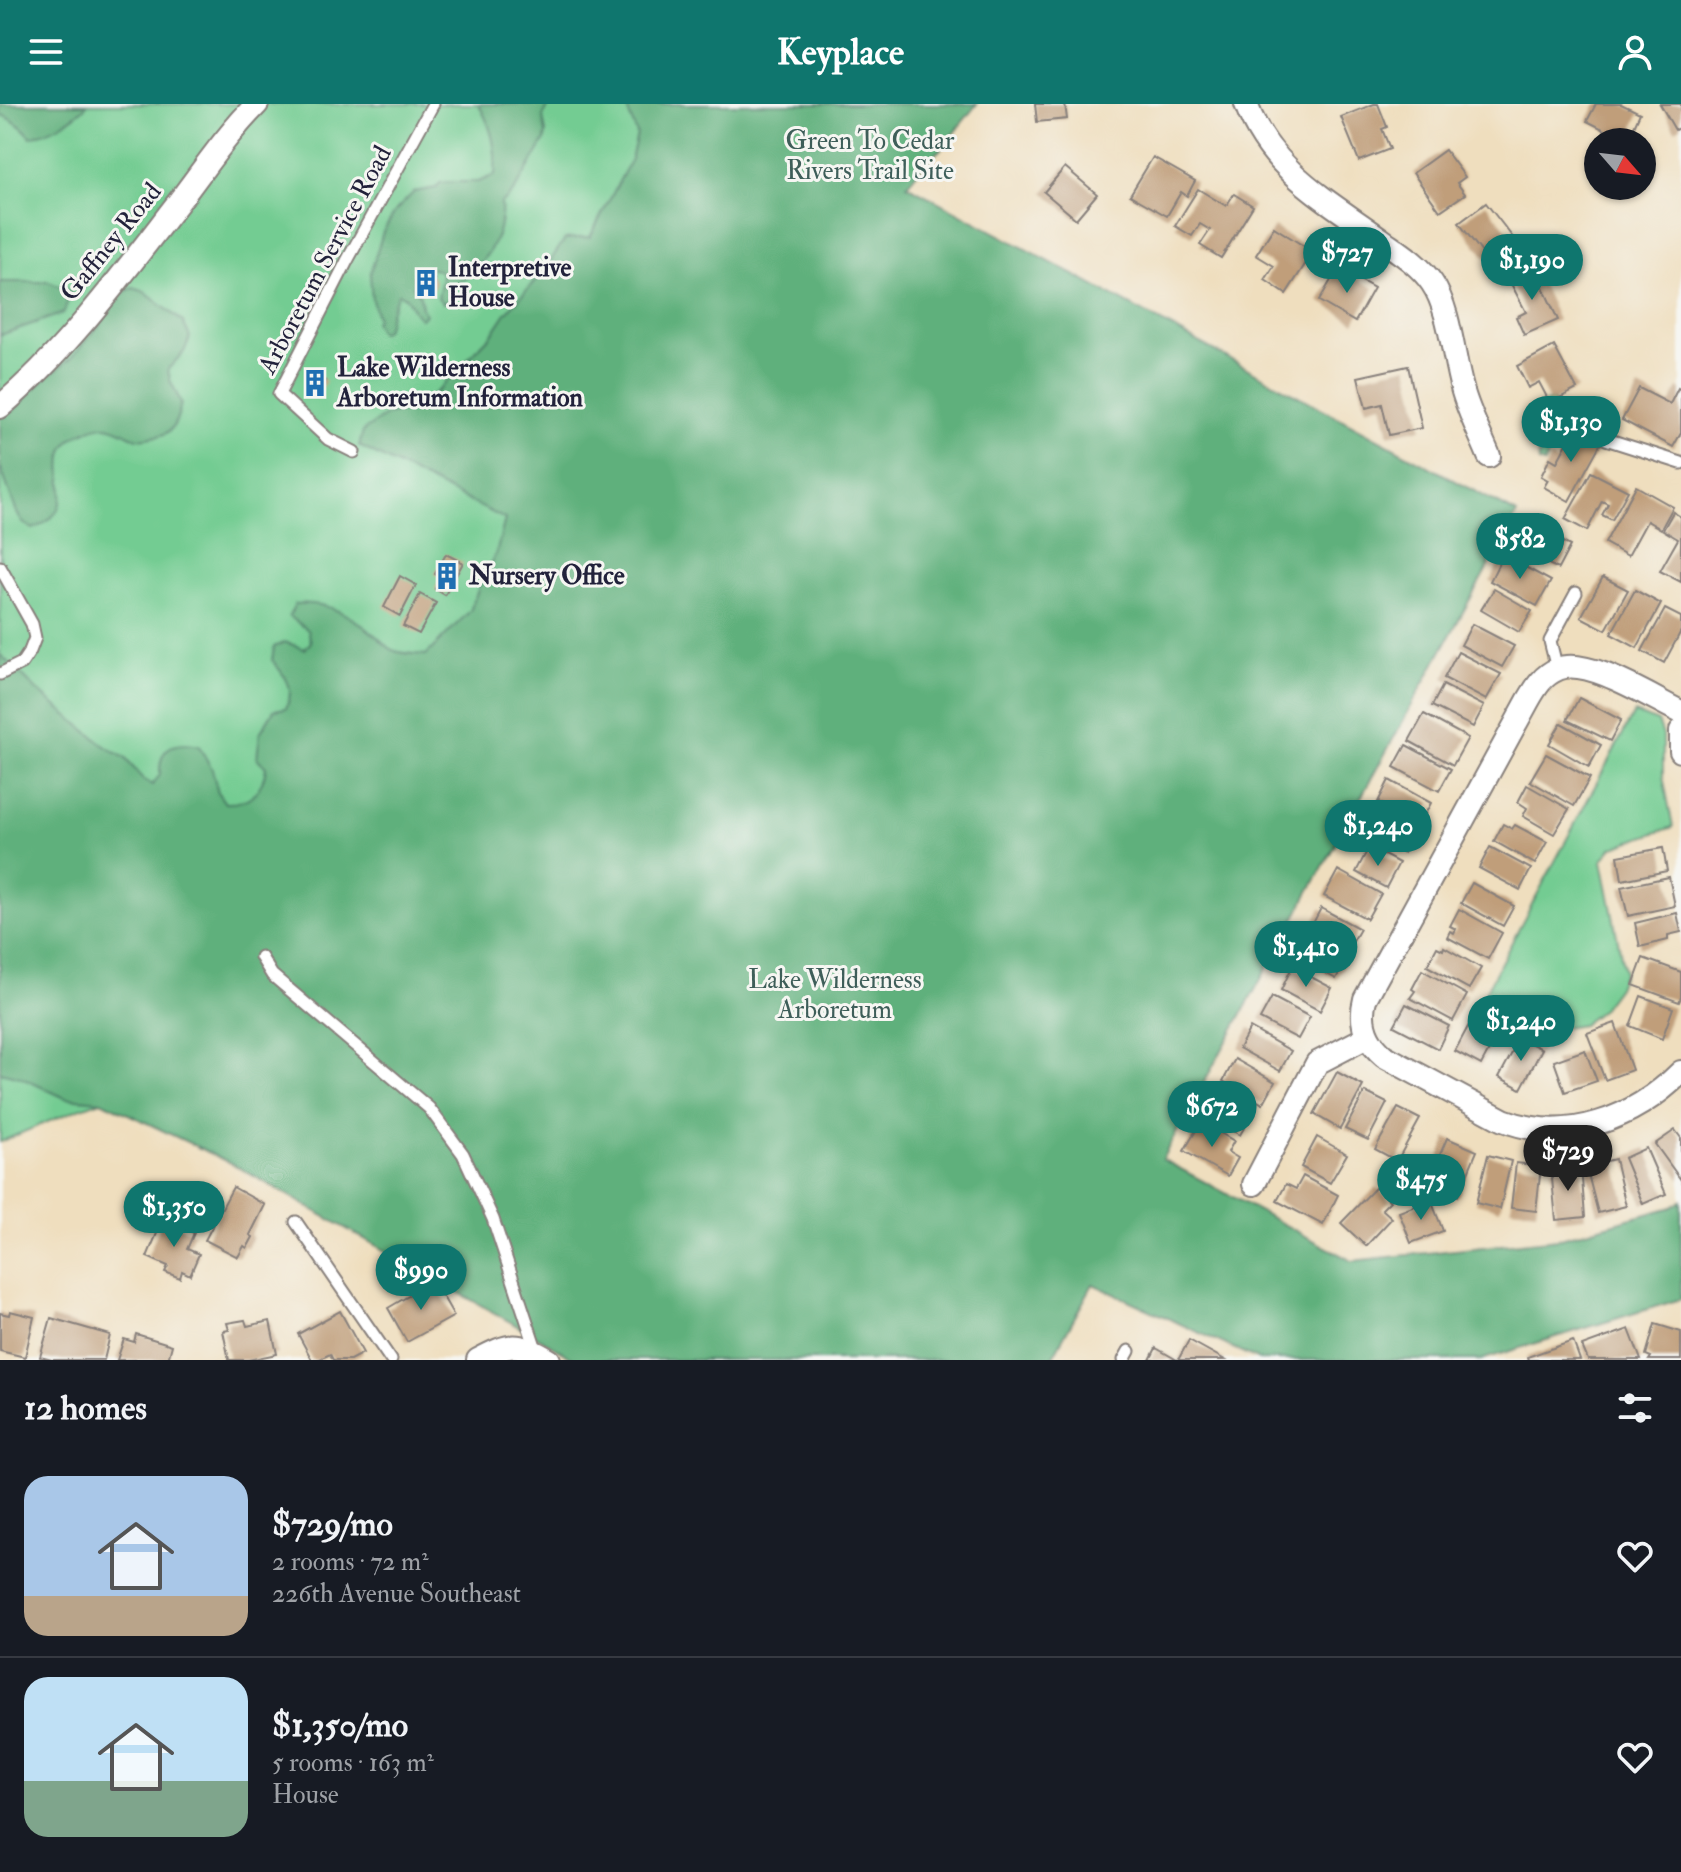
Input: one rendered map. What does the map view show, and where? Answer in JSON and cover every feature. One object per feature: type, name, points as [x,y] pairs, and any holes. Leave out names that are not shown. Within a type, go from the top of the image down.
[{"type":"street","name":"Gaffney Road","points":[[0,407],[50,360],[81,324],[257,104]]},
{"type":"street","points":[[1246,104],[1258,134],[1300,180],[1412,261],[1432,283],[1442,301],[1462,390],[1489,456]]},
{"type":"street","points":[[1681,712],[1591,669],[1571,666],[1557,669],[1542,680],[1365,999],[1363,1019],[1367,1037],[1384,1056],[1521,1127],[1567,1129],[1611,1119],[1653,1096],[1681,1072]]},
{"type":"street","points":[[1681,731],[1681,751]]},
{"type":"street","points":[[1254,1184],[1317,1063],[1367,1037]]},
{"type":"street","points":[[478,1360],[507,1346],[518,1346],[543,1356]]},
{"type":"lane","name":"Arboretum Service Road","points":[[354,452],[328,439],[279,394],[433,104]]},
{"type":"lane","points":[[1606,439],[1681,463]]},
{"type":"lane","points":[[0,567],[32,624],[35,638],[22,663],[0,674]]},
{"type":"lane","points":[[1557,669],[1550,641],[1576,593]]},
{"type":"lane","points":[[261,957],[272,975],[429,1108],[463,1154],[493,1219],[543,1356]]},
{"type":"lane","points":[[296,1222],[391,1360]]},
{"type":"green space","name":"Green To Cedar Rivers Trail Site","points":[[0,104],[952,104],[696,560],[110,1098],[0,1142]]},
{"type":"green space","points":[[0,104],[88,104],[62,124],[31,137],[17,123],[0,115]]},
{"type":"green space","points":[[478,104],[549,104],[543,117],[545,140],[515,190],[501,203],[500,224],[494,243],[476,269],[457,284],[448,301],[443,303],[438,298],[442,274],[435,269],[418,269],[413,286],[426,314],[421,318],[406,297],[398,294],[388,324],[380,333],[374,323],[377,318],[370,274],[383,232],[396,210],[414,192],[436,188],[440,183],[478,182],[495,175],[492,138]]},
{"type":"green space","name":"Lake Wilderness Arboretum","points":[[625,104],[977,104],[907,185],[1517,514],[1162,1159],[1352,1261],[1557,1239],[1672,1207],[1681,1201],[1681,1299],[1481,1360],[1259,1360],[1093,1284],[1051,1360],[577,1360],[231,1163],[101,1101],[65,1098],[20,1077],[0,1072],[0,656],[105,746],[125,758],[152,785],[160,775],[162,758],[169,748],[182,744],[199,746],[212,769],[218,793],[225,803],[234,803],[248,798],[262,783],[266,767],[257,758],[260,733],[274,710],[286,708],[289,700],[288,682],[272,660],[274,647],[285,642],[305,649],[311,642],[308,630],[289,616],[295,604],[328,607],[357,621],[395,651],[426,655],[470,611],[483,576],[496,554],[505,519],[359,446],[363,431],[389,414],[415,408],[435,393],[492,334],[506,313],[543,272],[565,239],[590,237],[631,159],[637,134]]},
{"type":"green space","points":[[0,282],[49,282],[71,291],[64,313],[0,335]]},
{"type":"green space","points":[[133,288],[143,291],[183,322],[190,337],[184,352],[168,369],[181,403],[176,422],[165,434],[146,438],[137,438],[105,426],[76,436],[66,445],[62,456],[62,495],[58,508],[49,520],[33,529],[23,523],[17,513],[0,466],[0,416],[14,410],[49,374],[71,358],[102,322],[115,301],[123,292]]},
{"type":"green space","points":[[1552,400],[1565,426],[1544,464],[1539,462],[1537,439],[1525,425],[1524,419],[1535,407]]},
{"type":"green space","points":[[1634,713],[1658,722],[1663,735],[1663,776],[1673,827],[1613,847],[1602,861],[1624,971],[1618,987],[1601,1010],[1582,1025],[1550,1030],[1482,998]]},
{"type":"building","points":[[1035,104],[1065,104],[1067,119],[1037,122]]},
{"type":"building","points":[[1378,104],[1387,127],[1382,129],[1390,149],[1359,161],[1341,117]]},
{"type":"building","points":[[1596,104],[1621,104],[1640,113],[1633,128],[1601,128],[1587,121]]},
{"type":"building","points":[[1660,104],[1681,104],[1681,127],[1675,130]]},
{"type":"building","points":[[1445,150],[1465,177],[1457,183],[1465,194],[1440,211],[1413,173]]},
{"type":"building","points":[[1153,157],[1195,181],[1187,196],[1181,192],[1167,216],[1130,195]]},
{"type":"building","points":[[1065,167],[1097,194],[1076,219],[1044,192]]},
{"type":"building","points":[[1198,189],[1226,206],[1234,194],[1253,206],[1221,258],[1200,245],[1210,230],[1200,224],[1192,236],[1175,226]]},
{"type":"building","points":[[1486,203],[1514,239],[1487,259],[1459,223]]},
{"type":"building","points":[[1274,227],[1313,252],[1286,294],[1265,280],[1274,266],[1256,255]]},
{"type":"building","points":[[1534,267],[1558,320],[1524,335],[1516,317],[1526,312],[1508,278]]},
{"type":"building","points":[[1338,268],[1374,288],[1355,322],[1319,301]]},
{"type":"building","name":"Interpretive House","points":[[425,273],[432,276],[435,283],[432,290],[425,293],[418,290],[415,283],[418,276]]},
{"type":"building","points":[[1554,346],[1577,389],[1550,403],[1539,382],[1528,388],[1517,366]]},
{"type":"building","points":[[1408,366],[1422,428],[1389,435],[1382,404],[1366,408],[1358,377]]},
{"type":"building","name":"Lake Wilderness Arboretum Information","points":[[312,372],[326,381],[319,393],[304,385]]},
{"type":"building","points":[[1639,388],[1670,404],[1678,388],[1681,390],[1681,433],[1673,447],[1622,420]]},
{"type":"building","points":[[1576,427],[1602,441],[1569,501],[1544,487],[1548,480],[1541,476],[1550,458],[1557,462]]},
{"type":"building","points":[[1591,472],[1628,491],[1612,520],[1602,515],[1608,504],[1602,501],[1587,531],[1565,519]]},
{"type":"building","points":[[1636,486],[1673,507],[1661,529],[1647,521],[1628,556],[1605,543]]},
{"type":"building","points":[[1673,512],[1681,517],[1681,582],[1660,571],[1678,539],[1663,530]]},
{"type":"building","points":[[1528,524],[1570,546],[1558,569],[1516,547]]},
{"type":"building","name":"Nursery Office","points":[[446,554],[463,563],[445,595],[435,589],[441,578],[435,574]]},
{"type":"building","points":[[1503,555],[1551,581],[1537,606],[1490,581]]},
{"type":"building","points":[[400,576],[416,585],[400,616],[384,607]]},
{"type":"building","points":[[1603,577],[1628,590],[1606,630],[1581,617]]},
{"type":"building","points":[[1494,589],[1532,611],[1519,632],[1481,610]]},
{"type":"building","points":[[1635,590],[1661,604],[1637,648],[1611,634]]},
{"type":"building","points":[[420,594],[436,603],[419,634],[403,626]]},
{"type":"building","points":[[1665,609],[1681,617],[1681,631],[1664,663],[1642,651]]},
{"type":"building","points":[[1472,624],[1514,646],[1502,667],[1461,645]]},
{"type":"building","points":[[1458,652],[1501,674],[1486,700],[1444,678]]},
{"type":"building","points":[[1443,685],[1484,706],[1473,727],[1432,706]]},
{"type":"building","points":[[1579,698],[1621,720],[1610,741],[1567,720]]},
{"type":"building","points":[[1424,714],[1468,738],[1453,765],[1409,741]]},
{"type":"building","points":[[1561,723],[1601,745],[1589,767],[1549,744]]},
{"type":"building","points":[[1406,745],[1451,769],[1439,791],[1394,767]]},
{"type":"building","points":[[1546,754],[1590,778],[1574,806],[1530,781]]},
{"type":"building","points":[[1389,780],[1431,803],[1420,824],[1378,802]]},
{"type":"building","points":[[1527,785],[1569,809],[1554,834],[1523,816],[1527,808],[1518,802]]},
{"type":"building","points":[[1375,809],[1417,830],[1404,853],[1363,832]]},
{"type":"building","points":[[1503,824],[1512,829],[1515,825],[1547,842],[1535,864],[1494,841]]},
{"type":"building","points":[[1369,847],[1399,863],[1386,888],[1356,872]]},
{"type":"building","points":[[1490,847],[1531,869],[1520,890],[1479,868]]},
{"type":"building","points":[[1663,848],[1667,871],[1622,880],[1618,856]]},
{"type":"building","points":[[1338,870],[1381,894],[1367,919],[1324,896]]},
{"type":"building","points":[[1669,877],[1675,906],[1628,916],[1621,887]]},
{"type":"building","points":[[1472,883],[1514,906],[1503,926],[1461,903]]},
{"type":"building","points":[[1321,908],[1360,929],[1348,950],[1310,929]]},
{"type":"building","points":[[1459,909],[1502,933],[1488,959],[1447,937],[1450,931],[1454,933],[1456,929],[1450,926]]},
{"type":"building","points":[[1677,913],[1681,932],[1668,935],[1668,940],[1640,947],[1635,923]]},
{"type":"building","points":[[1305,933],[1348,957],[1336,979],[1293,955]]},
{"type":"building","points":[[1437,947],[1443,950],[1444,947],[1481,968],[1469,989],[1427,966]]},
{"type":"building","points":[[1643,958],[1681,972],[1679,1002],[1633,985]]},
{"type":"building","points":[[1292,967],[1332,988],[1320,1011],[1281,990]]},
{"type":"building","points":[[1422,970],[1467,995],[1453,1021],[1410,998]]},
{"type":"building","points":[[1641,996],[1673,1008],[1662,1039],[1630,1026]]},
{"type":"building","points":[[1272,997],[1310,1017],[1298,1039],[1260,1019]]},
{"type":"building","points":[[1406,1004],[1449,1026],[1438,1049],[1394,1026]]},
{"type":"building","points":[[1478,1008],[1504,1022],[1481,1065],[1455,1051]]},
{"type":"building","points":[[1615,1023],[1632,1070],[1605,1080],[1587,1033]]},
{"type":"building","points":[[1250,1028],[1291,1051],[1280,1071],[1239,1048]]},
{"type":"building","points":[[1520,1038],[1542,1049],[1521,1089],[1499,1077]]},
{"type":"building","points":[[1585,1050],[1597,1081],[1565,1092],[1554,1061]]},
{"type":"building","points":[[1235,1059],[1275,1082],[1263,1104],[1223,1081]]},
{"type":"building","points":[[1337,1072],[1363,1086],[1340,1129],[1314,1114]]},
{"type":"building","points":[[1210,1091],[1252,1114],[1240,1135],[1198,1111]]},
{"type":"building","points":[[1365,1092],[1387,1103],[1368,1140],[1345,1129]]},
{"type":"building","points":[[1398,1108],[1420,1119],[1397,1161],[1375,1149]]},
{"type":"building","points":[[1201,1122],[1234,1141],[1228,1152],[1238,1158],[1228,1176],[1184,1151]]},
{"type":"building","points":[[1675,1130],[1681,1138],[1681,1180],[1655,1144]]},
{"type":"building","points":[[1317,1137],[1347,1154],[1330,1183],[1301,1167]]},
{"type":"building","points":[[1447,1138],[1477,1151],[1458,1196],[1428,1183]]},
{"type":"building","points":[[1646,1148],[1666,1194],[1643,1204],[1624,1158]]},
{"type":"building","points":[[1488,1155],[1511,1161],[1500,1209],[1476,1203]]},
{"type":"building","points":[[1615,1159],[1626,1206],[1598,1213],[1586,1166]]},
{"type":"building","points":[[1516,1163],[1541,1166],[1536,1211],[1511,1208]]},
{"type":"building","points":[[1581,1166],[1585,1217],[1556,1220],[1551,1168]]},
{"type":"building","points":[[1303,1176],[1338,1195],[1323,1225],[1277,1201],[1286,1184],[1296,1189]]},
{"type":"building","points":[[233,1187],[265,1205],[250,1235],[253,1237],[238,1257],[205,1240]]},
{"type":"building","points":[[1376,1187],[1390,1201],[1382,1209],[1392,1218],[1366,1246],[1341,1223]]},
{"type":"building","points":[[1431,1200],[1443,1231],[1411,1243],[1399,1212]]},
{"type":"building","points":[[163,1219],[194,1233],[187,1249],[199,1254],[190,1275],[182,1271],[180,1278],[165,1272],[168,1266],[147,1257]]},
{"type":"building","points":[[434,1281],[454,1316],[407,1342],[388,1308]]},
{"type":"building","points":[[10,1311],[34,1317],[25,1357],[0,1351],[0,1313],[9,1315]]},
{"type":"building","points":[[340,1311],[363,1353],[350,1360],[333,1360],[330,1354],[312,1360],[298,1334]]},
{"type":"building","points":[[51,1318],[110,1335],[104,1360],[52,1360],[40,1357]]},
{"type":"building","points":[[245,1320],[247,1326],[270,1321],[277,1354],[229,1360],[223,1331],[229,1330],[227,1323]]},
{"type":"building","points":[[1655,1324],[1681,1332],[1681,1360],[1649,1360],[1651,1357],[1646,1355]]},
{"type":"building","points":[[1629,1329],[1641,1360],[1588,1360],[1582,1346]]},
{"type":"building","points":[[136,1334],[172,1345],[168,1360],[117,1360],[124,1339],[134,1342]]},
{"type":"building","points":[[1189,1340],[1225,1360],[1178,1360]]},
{"type":"building","points":[[1573,1341],[1580,1360],[1528,1360],[1527,1357]]},
{"type":"building","points":[[1156,1348],[1177,1360],[1150,1360]]},
{"type":"place","name":"Interpretive House","points":[[426,283]]},
{"type":"place","name":"Lake Wilderness Arboretum Information","points":[[315,383]]},
{"type":"place","name":"Nursery Office","points":[[447,576]]}]
